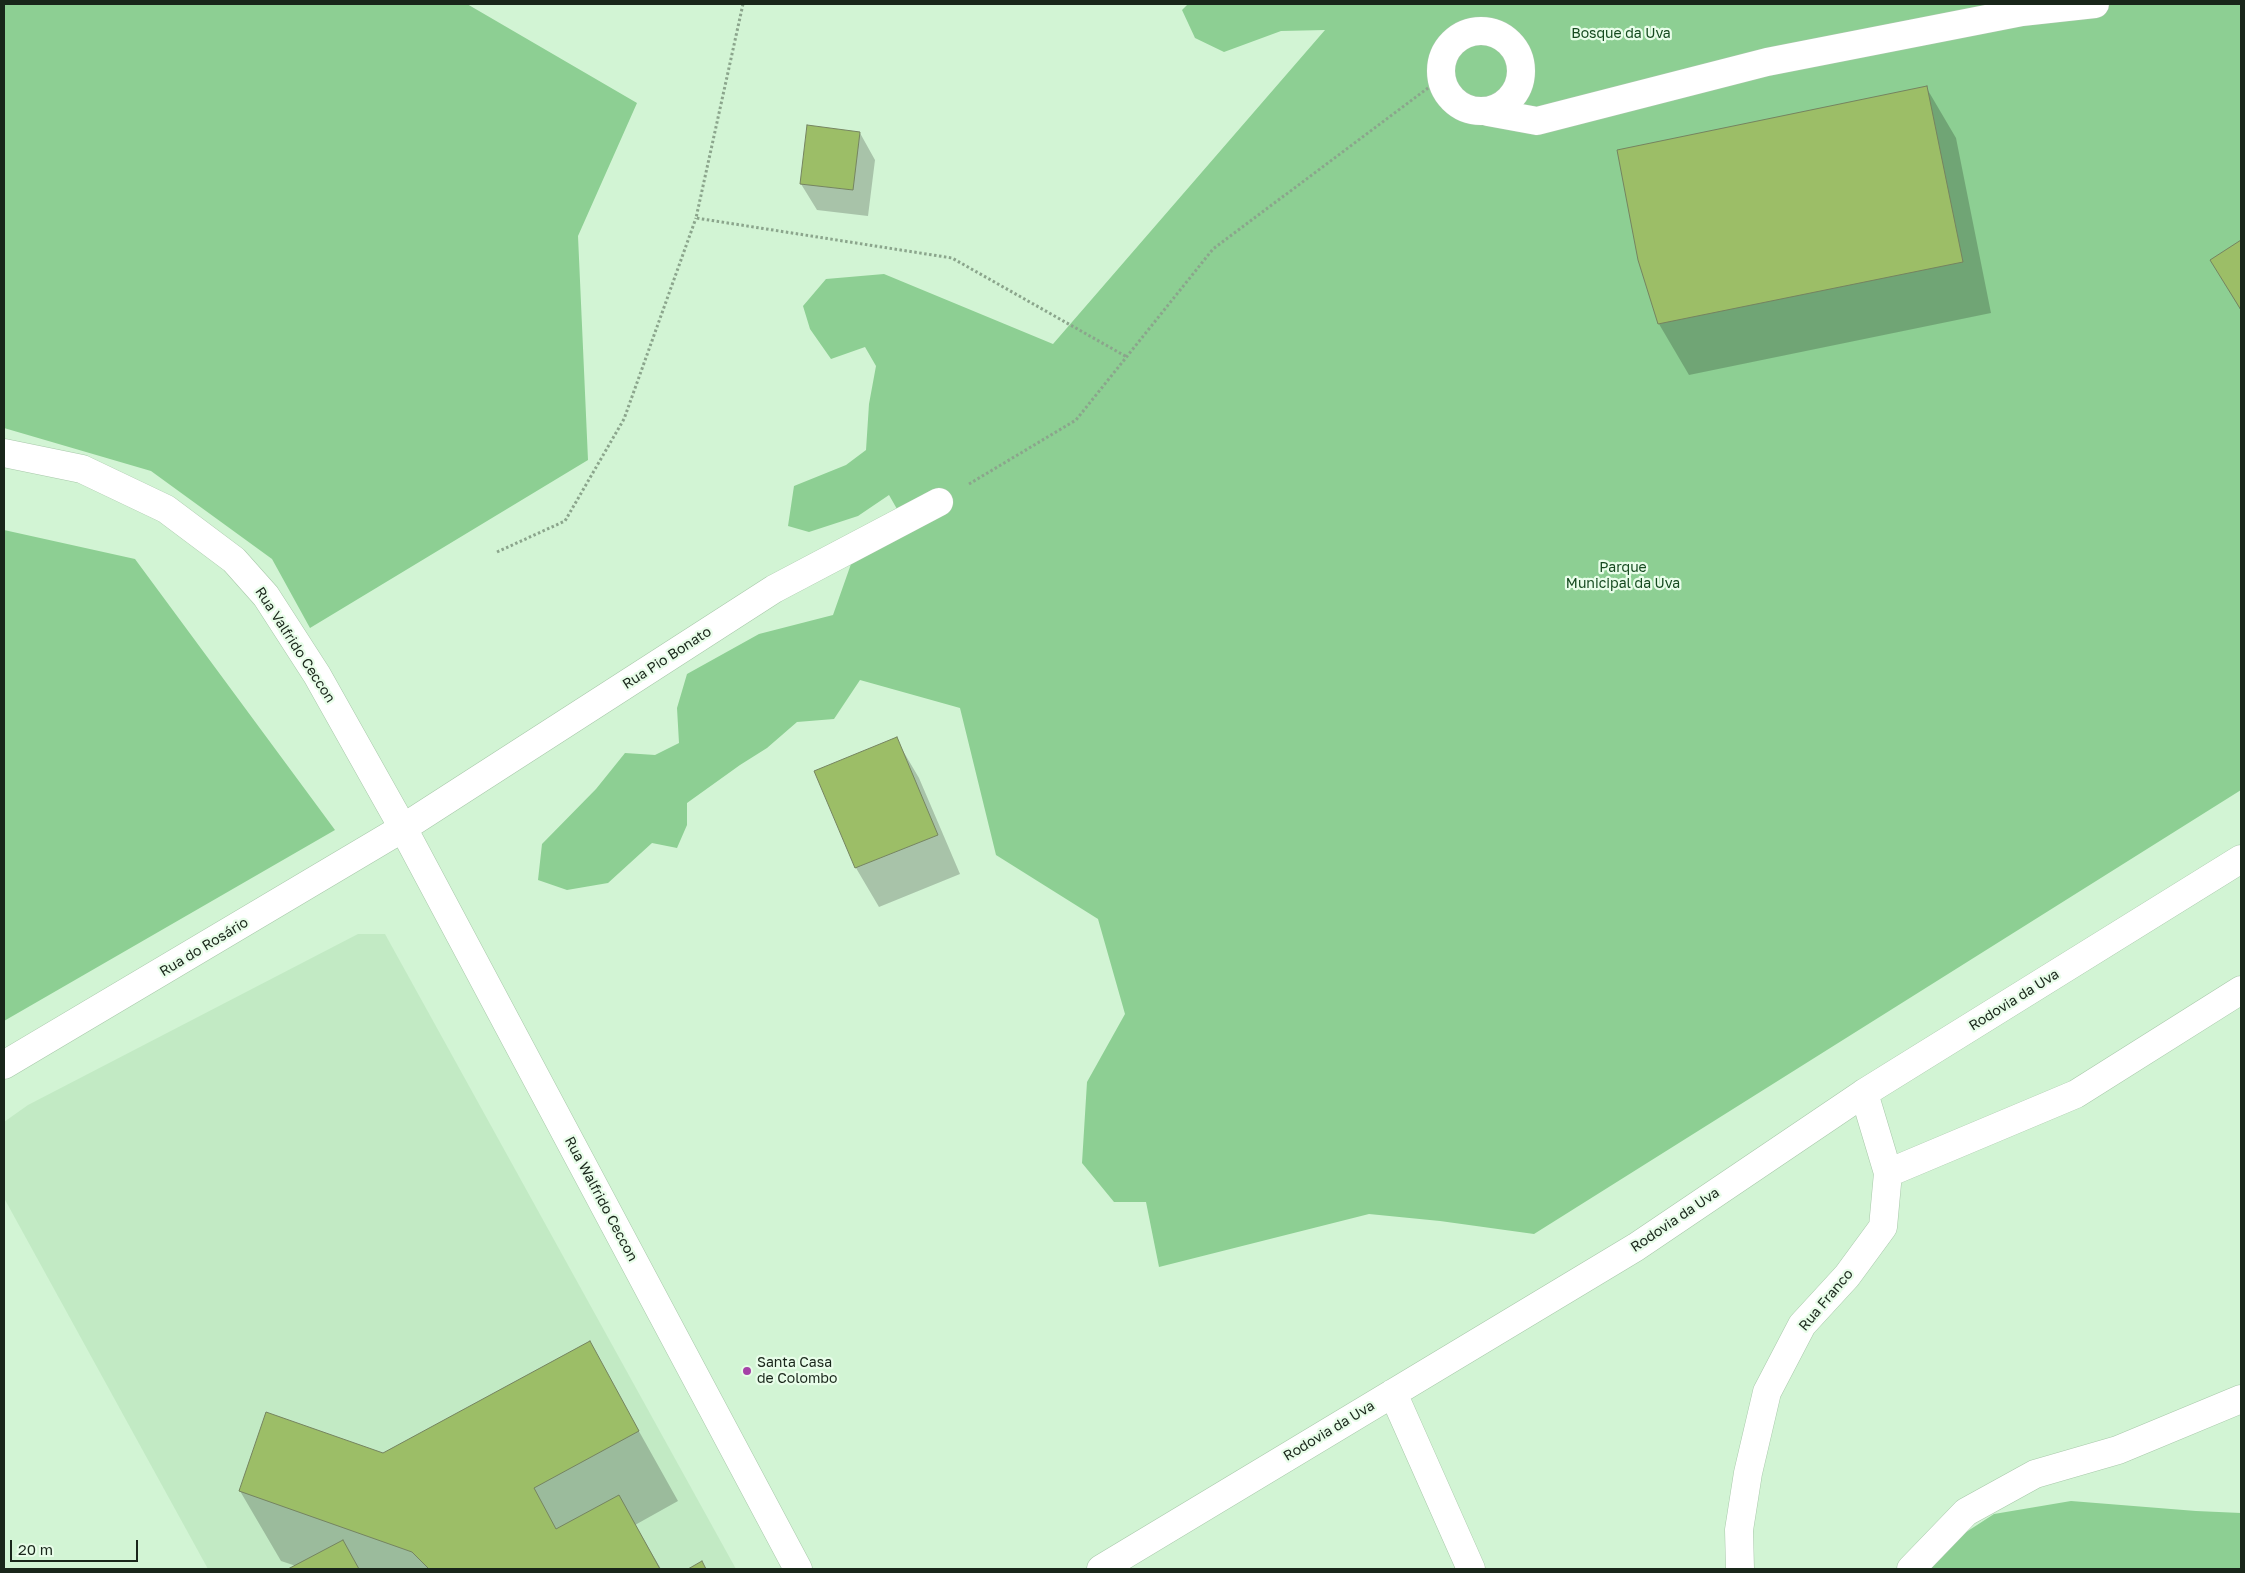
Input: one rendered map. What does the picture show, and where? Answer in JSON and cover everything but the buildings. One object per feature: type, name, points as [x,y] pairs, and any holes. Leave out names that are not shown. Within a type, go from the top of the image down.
[{"type":"street","points":[[1488,112],[1508,103],[1520,85],[1522,64],[1512,44],[1494,33],[1473,31],[1454,40],[1442,58],[1440,79],[1450,98],[1467,110],[1537,121],[1767,62],[2022,12],[2095,4]]},
{"type":"street","name":"Rua Valfrido Ceccon","points":[[4,453],[82,469],[166,509],[234,560],[266,596],[317,675],[403,828]]},
{"type":"street","name":"Rua Pio Bonato","points":[[403,828],[774,589],[939,502]]},
{"type":"street","name":"Rua do Rosário","points":[[4,1065],[403,828]]},
{"type":"street","name":"Rua Walfrido Ceccon","points":[[403,828],[798,1569]]},
{"type":"street","name":"Rodovia da Uva","points":[[1100,1569],[1636,1247],[1864,1093],[2241,859]]},
{"type":"street","points":[[1888,1173],[2076,1094],[2241,990]]},
{"type":"street","name":"Rua Franco","points":[[1740,1569],[1738,1530],[1748,1473],[1767,1392],[1802,1324],[1847,1276],[1883,1227],[1888,1173],[1864,1093]]},
{"type":"street","points":[[1393,1393],[1471,1569]]},
{"type":"street","points":[[1911,1569],[1966,1512],[2035,1474],[2118,1450],[2241,1399]]},
{"type":"path","points":[[497,552],[565,521],[624,420],[696,218],[743,4]]},
{"type":"path","points":[[939,502],[1076,420],[1213,249],[1440,79]]},
{"type":"path","points":[[696,218],[952,258],[1126,356]]},
{"type":"shaded area","points":[[358,934],[385,934],[736,1569],[208,1569],[4,1198],[4,1122],[28,1105]]},
{"type":"green space","points":[[4,4],[467,4],[637,103],[578,236],[588,460],[310,628],[272,559],[151,471],[4,428]]},
{"type":"green space","name":"Parque Municipal da Uva","points":[[1188,4],[2241,4],[2241,790],[1534,1234],[1440,1221],[1369,1214],[1159,1267],[1146,1202],[1114,1202],[1082,1163],[1087,1082],[1125,1014],[1098,919],[996,855],[960,708],[860,680],[834,719],[797,722],[767,748],[687,803],[687,825],[677,848],[652,843],[608,883],[567,890],[538,880],[542,844],[596,789],[625,753],[655,755],[679,743],[677,708],[687,674],[759,634],[833,615],[851,564],[897,509],[889,495],[858,516],[809,532],[788,526],[794,486],[846,465],[866,450],[869,404],[876,366],[865,347],[831,359],[810,329],[803,306],[826,279],[884,274],[1053,344],[1325,30],[1281,31],[1224,52],[1195,38],[1182,10]]},
{"type":"green space","points":[[4,530],[135,559],[335,830],[4,1021]]},
{"type":"green space","points":[[2071,1501],[2241,1513],[2241,1569],[1921,1569],[1940,1549],[1994,1514]]},
{"type":"place","name":"Santa Casa de Colombo","points":[[747,1371]]},
{"type":"park label","name":"Bosque da Uva","points":[[1621,34]]}]
